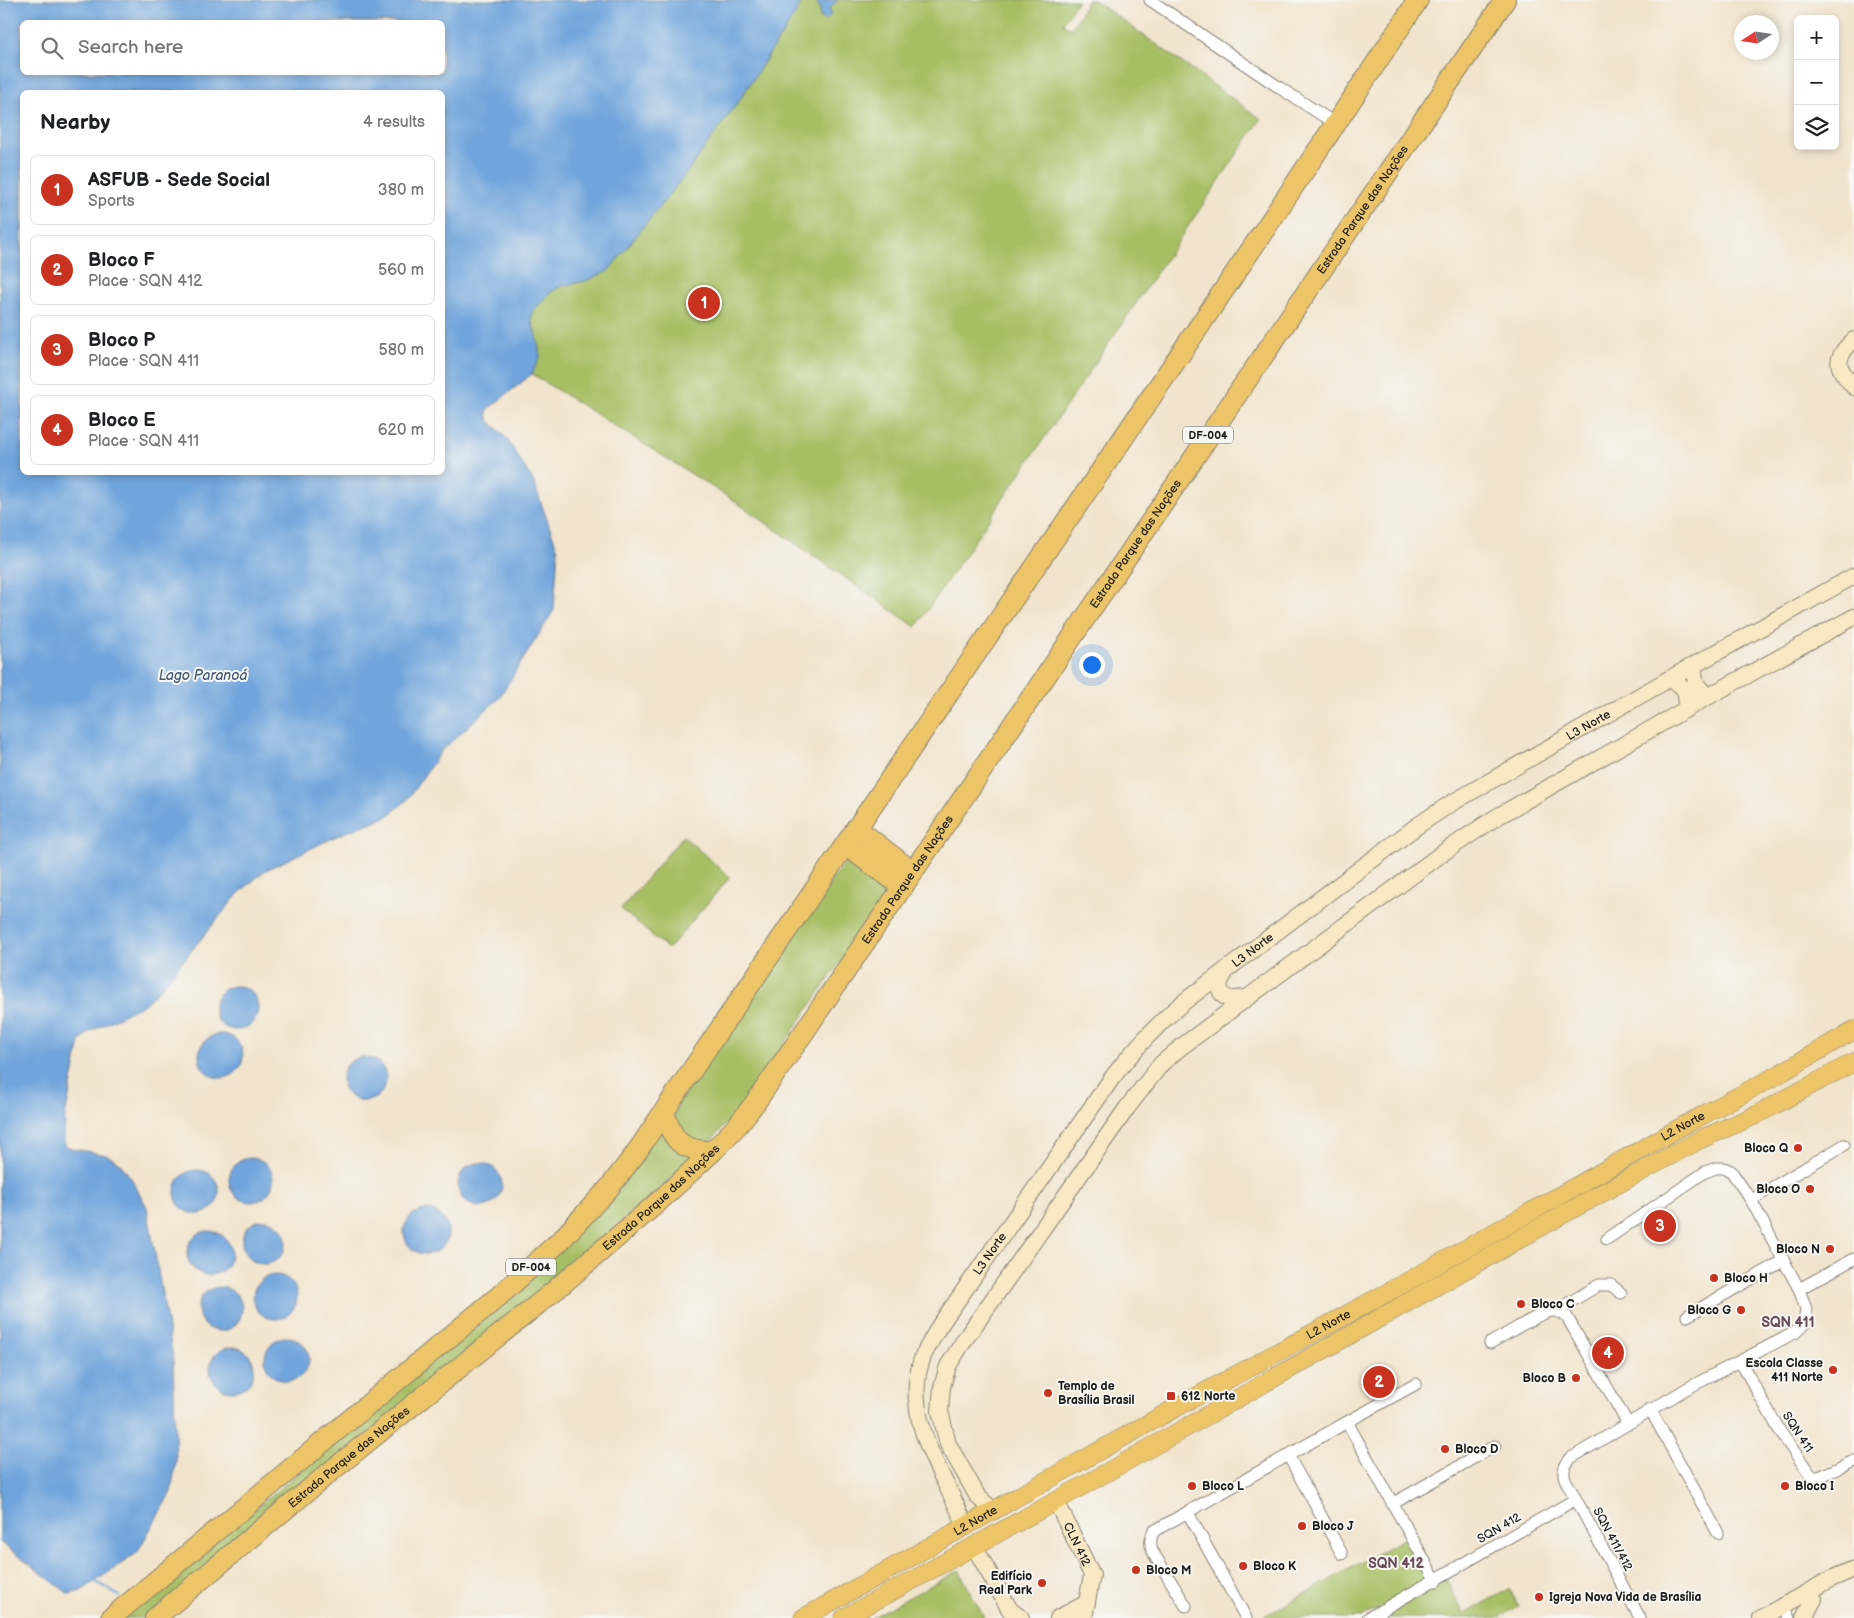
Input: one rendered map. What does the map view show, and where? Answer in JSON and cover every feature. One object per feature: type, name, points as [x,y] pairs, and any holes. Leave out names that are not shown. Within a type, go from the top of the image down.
[{"type":"highway","name":"DF-004","points":[[111,1618],[499,1296],[561,1240],[609,1188],[636,1154],[664,1113],[1336,124],[1418,0]]},
{"type":"highway","name":"Estrada Parque das Nações","points":[[155,1618],[330,1472],[554,1291],[656,1204],[737,1126],[755,1103],[908,879],[1505,0]]},
{"type":"highway","points":[[856,828],[908,879]]},
{"type":"highway","points":[[845,845],[908,879]]},
{"type":"highway","points":[[664,1113],[671,1134],[682,1144],[695,1150],[713,1151]]},
{"type":"main road","points":[[1854,340],[1844,349],[1839,357],[1839,364],[1843,375],[1854,387]]},
{"type":"main road","name":"L3 Norte","points":[[966,1527],[923,1434],[918,1412],[917,1388],[922,1360],[938,1328],[1128,1057],[1160,1021],[1435,813],[1669,678],[1694,666],[1854,576]]},
{"type":"main road","points":[[994,1511],[978,1497],[948,1444],[940,1411],[942,1387],[948,1366],[1143,1086],[1162,1064],[1245,998],[1444,852],[1495,818],[1709,696],[1854,617]]},
{"type":"main road","points":[[1694,666],[1696,684],[1701,691],[1709,696]]},
{"type":"main road","points":[[1669,678],[1684,688],[1687,698],[1686,709]]},
{"type":"main road","points":[[1228,968],[1219,984],[1222,994],[1227,999],[1245,998]]},
{"type":"main road","name":"L2 Norte","points":[[803,1618],[1168,1412],[1781,1073],[1854,1030]]},
{"type":"main road","name":"L2 Norte","points":[[844,1618],[1056,1501],[1493,1253],[1701,1139],[1749,1118],[1852,1067]]},
{"type":"main road","points":[[1781,1073],[1783,1085],[1791,1097]]},
{"type":"main road","points":[[1490,1235],[1494,1238],[1493,1253]]},
{"type":"main road","points":[[1102,1450],[1108,1454],[1112,1468]]},
{"type":"main road","name":"CLN 412","points":[[1056,1501],[1092,1575],[1086,1610]]},
{"type":"main road","points":[[974,1546],[1010,1610],[1021,1618]]},
{"type":"main road","points":[[1784,1613],[1831,1579],[1854,1569]]},
{"type":"main road","points":[[1761,1618],[1784,1613],[1814,1599],[1854,1575]]},
{"type":"main road","points":[[1804,1618],[1814,1599]]},
{"type":"main road","points":[[1058,1618],[1086,1610]]},
{"type":"street","points":[[1150,0],[1336,124]]},
{"type":"street","points":[[1751,1200],[1844,1145]]},
{"type":"street","points":[[1576,1499],[1563,1474],[1566,1464],[1571,1458],[1650,1410],[1796,1332],[1804,1324],[1806,1309],[1799,1289],[1751,1200],[1731,1171],[1724,1168],[1716,1168],[1706,1172],[1607,1239]]},
{"type":"street","points":[[1799,1289],[1854,1260]]},
{"type":"street","points":[[1687,1316],[1783,1261]]},
{"type":"street","points":[[1490,1343],[1544,1314],[1555,1311],[1599,1285],[1611,1285],[1621,1293]]},
{"type":"street","points":[[1555,1311],[1567,1317],[1628,1424]]},
{"type":"street","name":"SQN 411","points":[[1740,1361],[1781,1433],[1810,1474],[1814,1477],[1819,1477],[1854,1461]]},
{"type":"street","points":[[1186,1606],[1152,1551],[1150,1544],[1154,1531],[1416,1384]]},
{"type":"street","points":[[1650,1410],[1718,1533]]},
{"type":"street","points":[[1347,1422],[1436,1580]]},
{"type":"street","points":[[1392,1504],[1495,1446]]},
{"type":"street","points":[[1288,1455],[1342,1554]]},
{"type":"street","name":"SQN 412","points":[[1368,1618],[1576,1499]]},
{"type":"street","name":"SQN 411/412","points":[[1576,1499],[1640,1618]]},
{"type":"street","points":[[1188,1513],[1246,1618]]},
{"type":"green space","points":[[804,0],[1078,0],[1063,23],[1071,29],[1088,0],[1094,0],[1261,119],[916,627],[733,500],[532,374],[540,357],[531,319],[532,312],[549,293],[561,286],[585,281],[608,271],[688,171],[742,96]]},
{"type":"green space","points":[[683,836],[730,877],[668,949],[621,909]]},
{"type":"green space","points":[[845,861],[854,861],[885,884],[883,900],[740,1108],[712,1140],[705,1143],[691,1142],[673,1119],[678,1104]]},
{"type":"green space","points":[[658,1132],[694,1158],[595,1245],[145,1618],[123,1618],[497,1309]]},
{"type":"green space","points":[[1407,1537],[1430,1580],[1361,1618],[1261,1618]]},
{"type":"green space","points":[[959,1570],[984,1618],[871,1618]]},
{"type":"green space","points":[[1446,1579],[1464,1614],[1509,1589],[1519,1606],[1498,1618],[1375,1618]]},
{"type":"water","name":"Lago Paranoá","points":[[0,0],[804,0],[742,96],[688,171],[608,271],[585,281],[561,286],[549,293],[532,312],[531,319],[540,357],[532,374],[488,409],[487,415],[489,420],[507,439],[533,481],[558,550],[554,610],[499,698],[441,751],[407,800],[388,816],[343,833],[264,871],[238,894],[159,990],[143,1005],[89,1032],[80,1042],[65,1116],[64,1141],[66,1146],[107,1155],[119,1162],[131,1178],[147,1207],[173,1357],[176,1462],[171,1492],[137,1553],[81,1591],[69,1594],[0,1542]]},
{"type":"water","points":[[819,0],[838,0],[830,8],[831,15],[825,20],[820,17],[820,8],[817,4]]},
{"type":"water","points":[[240,986],[252,992],[257,999],[257,1017],[252,1024],[245,1029],[232,1030],[224,1027],[217,1020],[214,1004],[217,996],[224,989]]},
{"type":"water","points":[[225,1034],[237,1040],[242,1047],[242,1065],[237,1072],[230,1077],[217,1078],[209,1075],[202,1068],[199,1052],[202,1044],[209,1037]]},
{"type":"water","points":[[368,1057],[380,1063],[385,1070],[385,1088],[380,1095],[373,1100],[360,1101],[352,1098],[345,1091],[342,1075],[345,1067],[352,1060]]},
{"type":"water","points":[[255,1158],[267,1164],[272,1171],[272,1189],[267,1196],[260,1201],[247,1202],[239,1199],[232,1192],[229,1176],[232,1168],[239,1161]]},
{"type":"water","points":[[484,1163],[496,1169],[501,1176],[501,1194],[496,1201],[489,1206],[476,1207],[468,1204],[461,1197],[458,1181],[461,1173],[468,1166]]},
{"type":"water","points":[[201,1170],[213,1176],[218,1183],[218,1201],[213,1208],[206,1213],[193,1214],[185,1211],[178,1204],[175,1188],[178,1180],[185,1173]]},
{"type":"water","points":[[430,1210],[442,1216],[447,1223],[447,1241],[442,1248],[435,1253],[422,1254],[414,1251],[407,1244],[404,1228],[407,1220],[414,1213]]},
{"type":"water","points":[[268,1220],[280,1226],[285,1233],[285,1251],[280,1258],[273,1263],[260,1264],[252,1261],[245,1254],[242,1238],[245,1230],[252,1223]]},
{"type":"water","points":[[213,1231],[225,1237],[230,1244],[230,1262],[225,1269],[218,1274],[205,1275],[197,1272],[190,1265],[187,1249],[190,1241],[197,1234]]},
{"type":"water","points":[[279,1275],[291,1281],[296,1288],[296,1306],[291,1313],[284,1318],[271,1319],[263,1316],[256,1309],[253,1293],[256,1285],[263,1278]]},
{"type":"water","points":[[224,1287],[236,1293],[241,1300],[241,1318],[236,1325],[229,1330],[216,1331],[208,1328],[201,1321],[198,1305],[201,1297],[208,1290]]},
{"type":"water","points":[[291,1337],[303,1343],[308,1350],[308,1368],[303,1375],[296,1380],[283,1381],[275,1378],[268,1371],[265,1355],[268,1347],[275,1340]]},
{"type":"water","points":[[236,1347],[248,1353],[253,1360],[253,1378],[248,1385],[241,1390],[228,1391],[220,1388],[213,1381],[210,1365],[213,1357],[220,1350]]},
{"type":"waterway","points":[[93,1580],[119,1596]]},
{"type":"place","name":"ASFUB - Sede Social","points":[[704,303]]},
{"type":"place","name":"Bloco Q","points":[[1798,1148]]},
{"type":"place","name":"Bloco O","points":[[1810,1189]]},
{"type":"place","name":"Bloco P","points":[[1660,1226]]},
{"type":"place","name":"Bloco N","points":[[1830,1249]]},
{"type":"place","name":"Bloco H","points":[[1714,1278]]},
{"type":"place","name":"Bloco C","points":[[1521,1304]]},
{"type":"place","name":"Bloco G","points":[[1741,1310]]},
{"type":"place","name":"Bloco E","points":[[1608,1353]]},
{"type":"place","name":"Escola Classe 411 Norte","points":[[1833,1370]]},
{"type":"place","name":"Bloco B","points":[[1576,1378]]},
{"type":"place","name":"Bloco F","points":[[1379,1382]]},
{"type":"place","name":"Templo de Brasília Brasil","points":[[1048,1393]]},
{"type":"place","name":"612 Norte","points":[[1171,1396]]},
{"type":"place","name":"Bloco D","points":[[1445,1449]]},
{"type":"place","name":"Bloco L","points":[[1192,1486]]},
{"type":"place","name":"Bloco I","points":[[1785,1486]]},
{"type":"place","name":"Bloco J","points":[[1302,1526]]},
{"type":"place","name":"Bloco K","points":[[1243,1566]]},
{"type":"place","name":"Bloco M","points":[[1136,1570]]},
{"type":"place","name":"Edifício Real Park","points":[[1042,1583]]},
{"type":"place","name":"Igreja Nova Vida de Brasília","points":[[1539,1597]]},
{"type":"district","name":"SQN 411","points":[[1788,1322]]},
{"type":"district","name":"SQN 412","points":[[1396,1563]]}]
